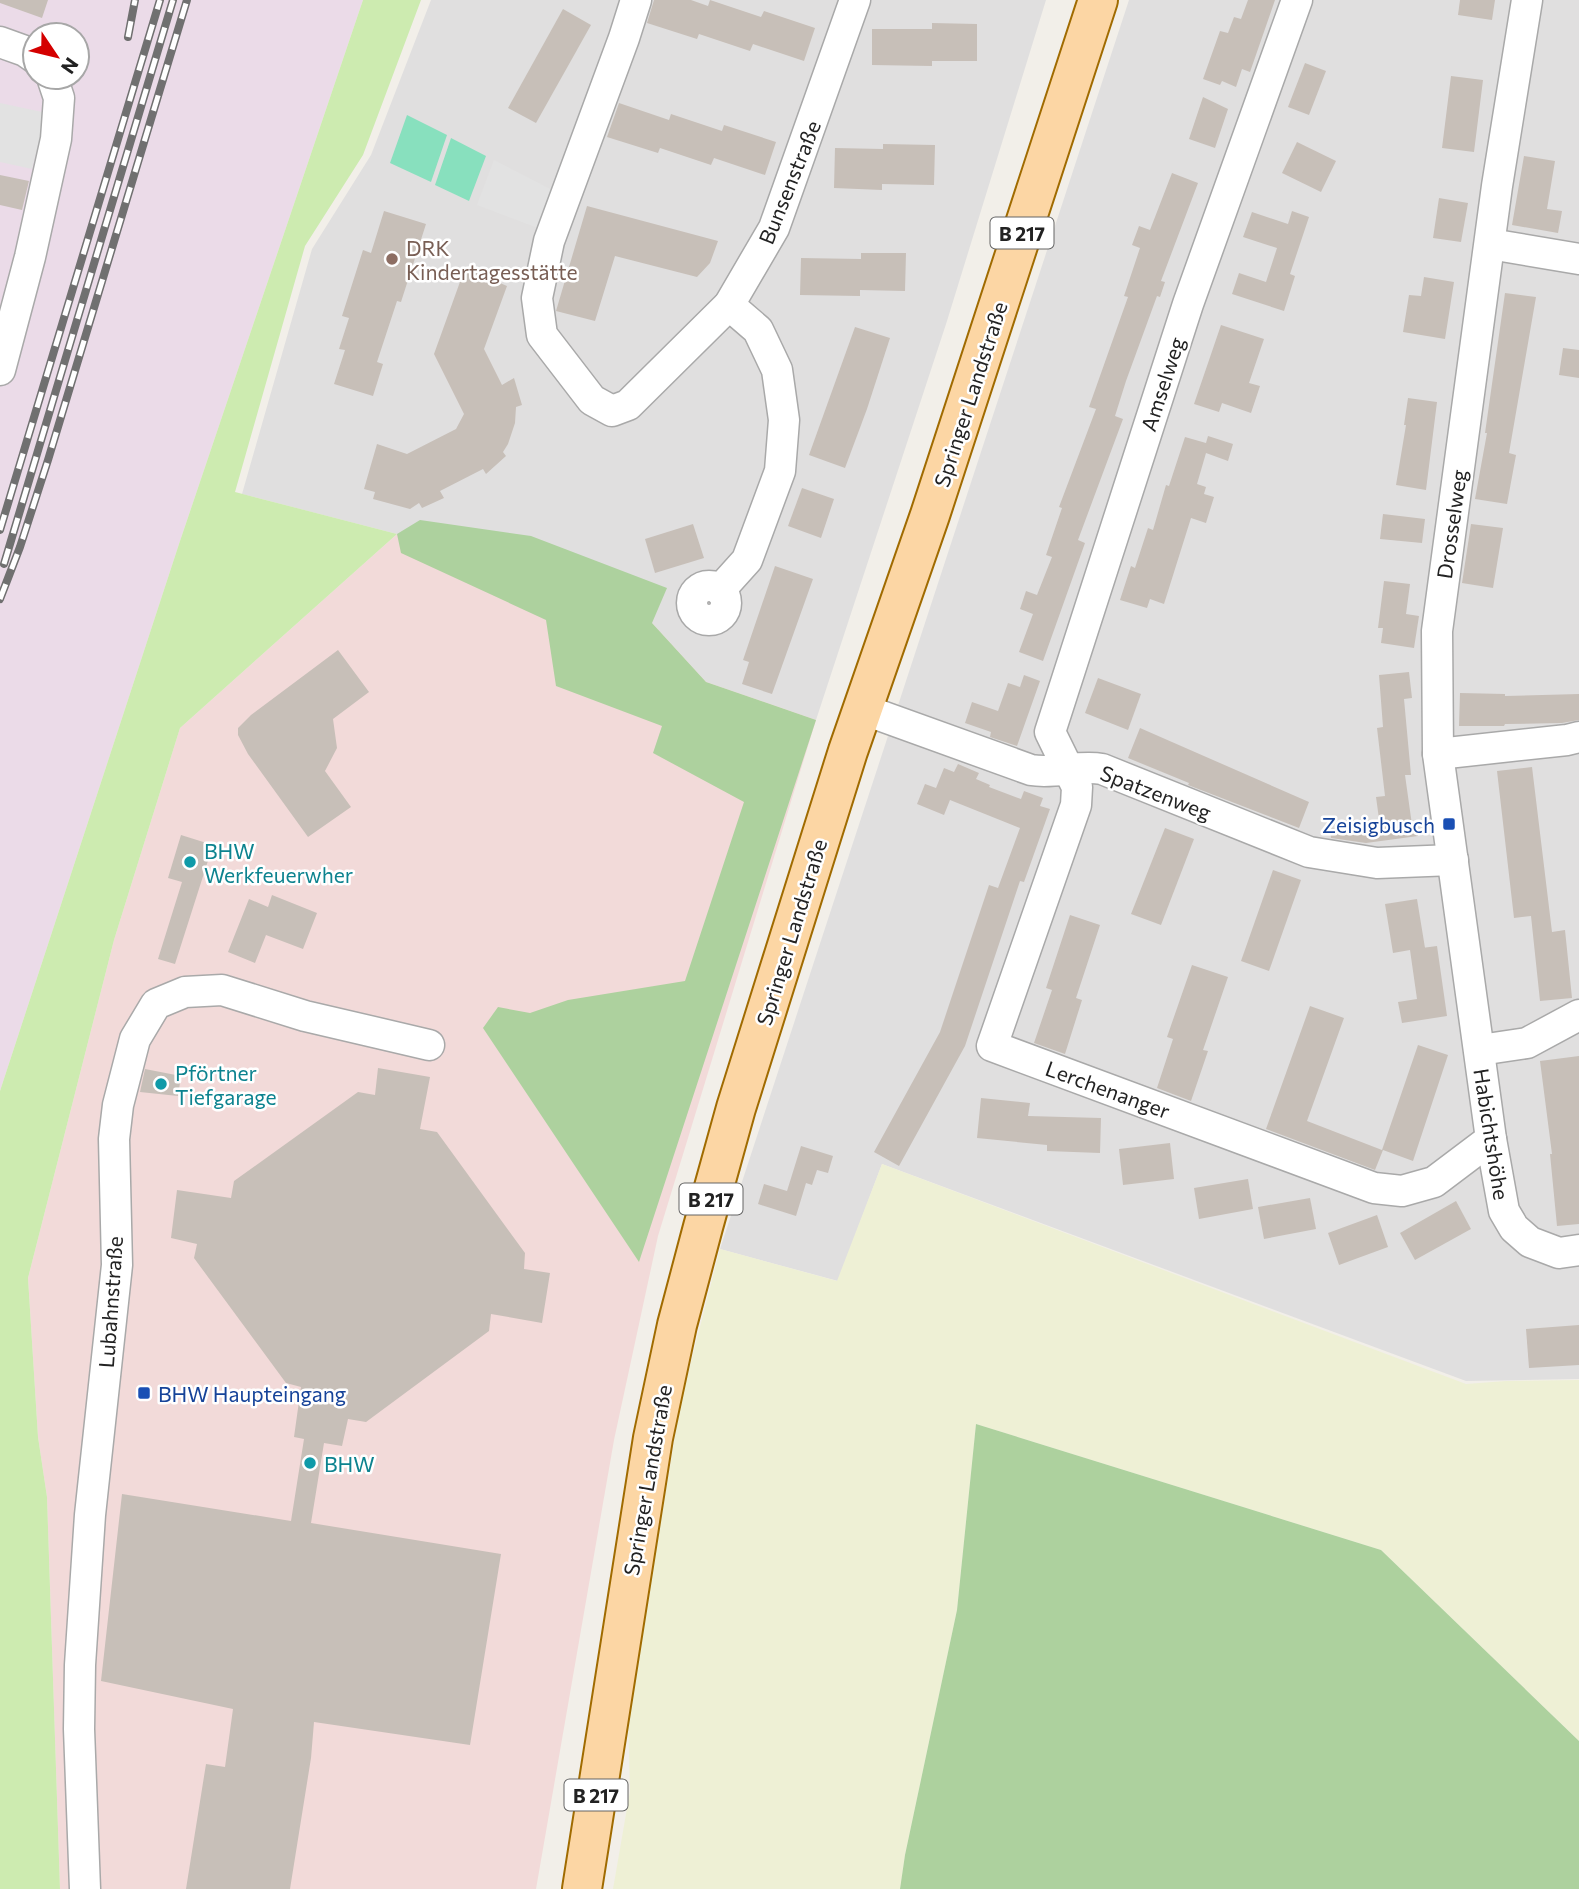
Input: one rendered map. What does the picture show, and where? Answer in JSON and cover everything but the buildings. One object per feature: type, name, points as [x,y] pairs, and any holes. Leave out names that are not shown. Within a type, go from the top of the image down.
[{"type":"main road","name":"Springer Landstraße","points":[[582,1889],[648,1465],[677,1325],[736,1108],[862,709],[930,515],[1098,0]]},
{"type":"street","name":"Bunsenstraße","points":[[636,0],[549,242],[537,299],[542,335],[592,400],[611,411],[628,405],[729,305],[774,228],[855,0]]},
{"type":"street","name":"Amselweg","points":[[1069,769],[1050,732],[1188,304],[1297,0]]},
{"type":"street","name":"Drosselweg","points":[[1480,1050],[1438,754],[1437,631],[1497,186],[1527,0]]},
{"type":"street","points":[[0,42],[21,50]]},
{"type":"street","points":[[0,370],[30,257],[56,139],[59,98],[57,91]]},
{"type":"street","points":[[1490,244],[1579,258]]},
{"type":"street","points":[[720,590],[747,559],[780,471],[784,420],[777,370],[758,330],[729,305]]},
{"type":"street","name":"Spatzenweg","points":[[862,709],[1031,770],[1045,773],[1086,766],[1102,769],[1309,852],[1377,863],[1453,860]]},
{"type":"street","points":[[1438,754],[1579,737]]},
{"type":"street","name":"Lerchenanger","points":[[1069,769],[1077,787],[1076,805],[992,1046],[1374,1188],[1402,1191],[1434,1182],[1491,1139]]},
{"type":"street","name":"Lubahnstraße","points":[[85,1889],[79,1729],[80,1665],[90,1515],[117,1265],[114,1139],[118,1105],[135,1039],[156,1004],[185,992],[222,990],[305,1016],[429,1045]]},
{"type":"street","points":[[1480,1050],[1527,1043],[1579,1015]]},
{"type":"street","name":"Habichtshöhe","points":[[1480,1050],[1491,1139],[1504,1211],[1514,1228],[1530,1242],[1559,1252],[1579,1250]]},
{"type":"shaded area","points":[[0,0],[363,0],[179,544],[0,1091]]},
{"type":"shaded area","points":[[431,0],[1046,0],[947,321],[816,720],[706,682],[652,623],[397,534],[242,494],[312,249],[371,155]]},
{"type":"shaded area","points":[[1129,0],[1579,0],[1579,1379],[1466,1381],[882,1164],[838,1281],[720,1249]]},
{"type":"shaded area","points":[[0,103],[47,113],[32,169],[0,162]]},
{"type":"shaded area","points":[[494,160],[556,192],[543,230],[477,205]]},
{"type":"shaded area","points":[[397,534],[652,623],[706,682],[816,720],[658,1236],[614,1440],[536,1889],[60,1889],[47,1497],[38,1437],[28,1278],[114,940],[180,728]]},
{"type":"green space","points":[[363,0],[421,0],[363,155],[305,246],[235,492],[397,534],[180,728],[114,940],[28,1278],[38,1437],[47,1497],[60,1889],[0,1889],[0,1091],[179,544]]},
{"type":"green space","points":[[407,115],[447,135],[431,182],[390,163]]},
{"type":"green space","points":[[451,138],[486,156],[469,201],[435,185]]},
{"type":"green space","points":[[420,520],[531,536],[667,588],[652,623],[706,682],[816,720],[639,1262],[483,1028],[498,1007],[530,1013],[568,1000],[685,981],[744,802],[653,753],[662,726],[556,686],[546,620],[401,553],[397,534]]},
{"type":"green space","points":[[882,1164],[1466,1384],[1579,1380],[1579,1741],[1381,1550],[976,1424],[957,1610],[900,1889],[613,1889],[630,1791],[628,1717],[681,1401],[720,1249],[837,1281]]},
{"type":"green space","points":[[976,1424],[1381,1550],[1579,1741],[1579,1889],[900,1889],[957,1610]]},
{"type":"railway","points":[[128,37],[135,0]]},
{"type":"railway","points":[[0,530],[160,0]]},
{"type":"railway","points":[[4,564],[173,0]]},
{"type":"railway","points":[[0,599],[48,460],[187,0]]},
{"type":"place","name":"DRK Kindertagesstätte","points":[[392,259]]},
{"type":"place","name":"Zeisigbusch","points":[[1449,824]]},
{"type":"place","name":"BHW Werkfeuerwher","points":[[190,862]]},
{"type":"place","name":"Pförtner Tiefgarage","points":[[161,1084]]},
{"type":"place","name":"BHW Haupteingang","points":[[144,1393]]},
{"type":"place","name":"BHW","points":[[310,1463]]}]
